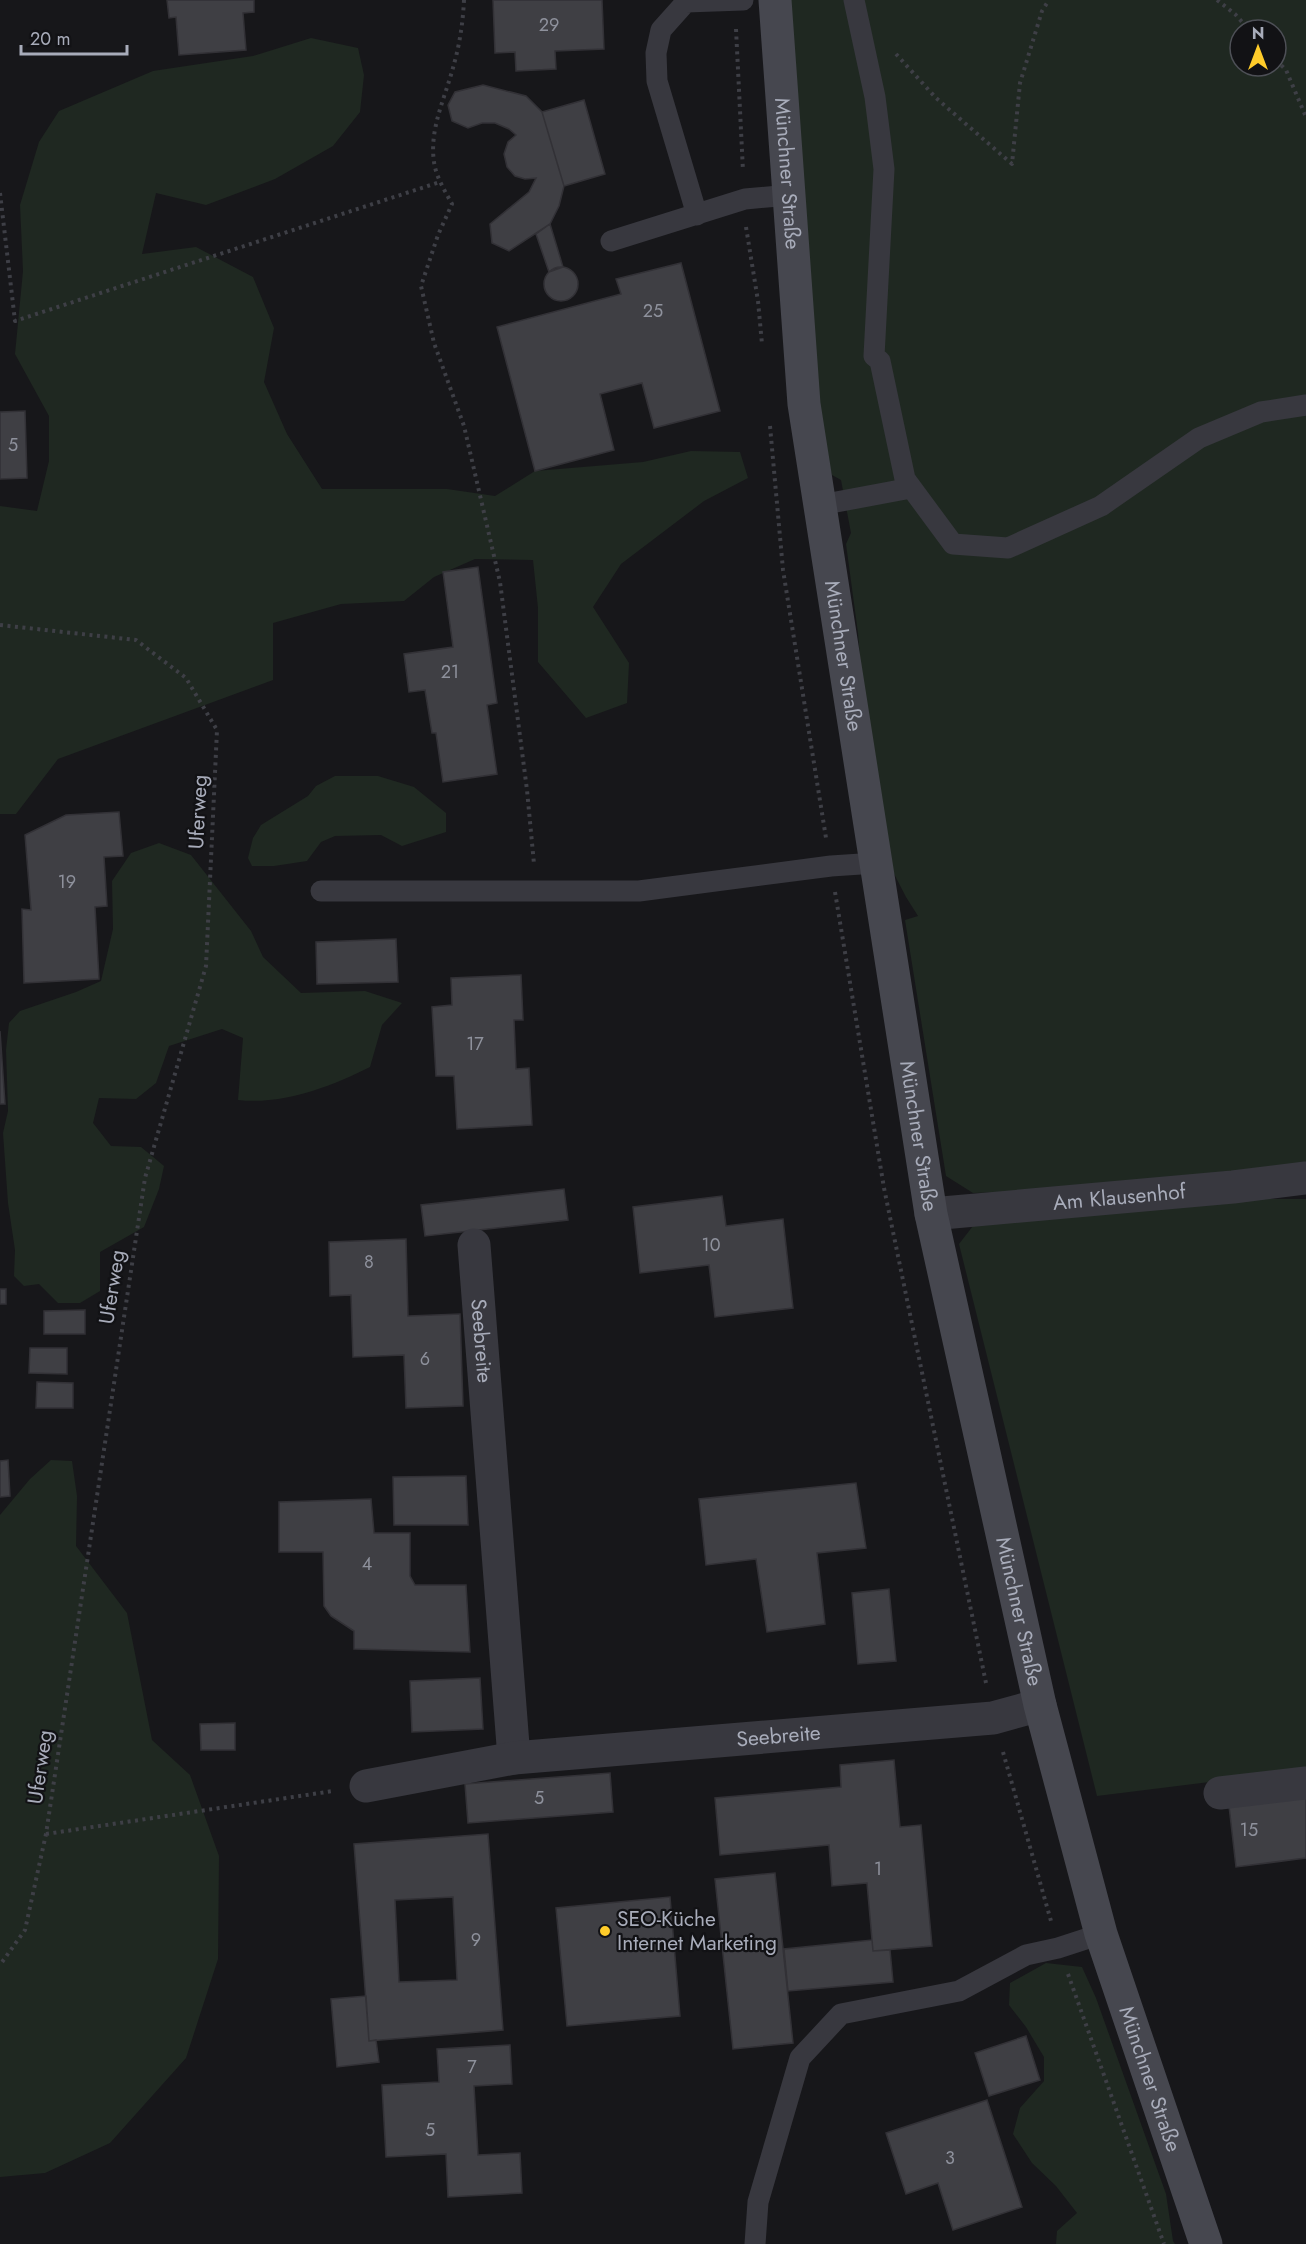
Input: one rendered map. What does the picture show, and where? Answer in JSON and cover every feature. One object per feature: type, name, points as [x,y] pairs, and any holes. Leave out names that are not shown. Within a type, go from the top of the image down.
[{"type":"main road","name":"Münchner Straße","points":[[776,0],[804,404],[931,1214],[1040,1705],[1101,1934],[1206,2244]]},
{"type":"street","name":"Am Klausenhof","points":[[931,1214],[1233,1187],[1306,1178]]},
{"type":"street","name":"Seebreite","points":[[474,1245],[514,1758]]},
{"type":"street","name":"Seebreite","points":[[366,1786],[514,1758],[993,1718],[1040,1705]]},
{"type":"street","points":[[1220,1793],[1306,1783]]},
{"type":"lane","points":[[698,215],[657,81],[656,53],[661,30],[686,2],[743,0]]},
{"type":"lane","points":[[855,5],[875,97],[884,169],[874,356],[880,361],[905,479],[953,544],[1008,548],[1101,506],[1199,438],[1261,412],[1306,405]]},
{"type":"lane","points":[[611,241],[745,200],[790,195]]},
{"type":"lane","points":[[820,505],[911,488]]},
{"type":"lane","points":[[321,891],[639,891],[831,866],[876,863]]},
{"type":"lane","points":[[754,2244],[758,2202],[800,2058],[841,2014],[959,1990],[1026,1955],[1058,1948],[1101,1934]]},
{"type":"path","points":[[464,0],[463,20],[454,63],[436,122],[434,162],[440,182],[452,204],[438,235],[421,286],[434,343],[464,426],[500,582],[527,790],[534,870]]},
{"type":"path","points":[[855,5],[936,98],[1012,164],[1020,83],[1042,11],[1049,0]]},
{"type":"path","points":[[1216,0],[1238,18]]},
{"type":"path","points":[[1288,75],[1306,117]]},
{"type":"path","points":[[0,193],[15,321],[440,182]]},
{"type":"path","name":"Uferweg","points":[[0,625],[136,640],[186,678],[216,730],[206,966],[144,1178],[46,1834],[26,1930],[0,1965]]},
{"type":"path","points":[[46,1834],[366,1786]]},
{"type":"shaded area","points":[[786,0],[1306,0],[1306,1171],[1053,1190],[973,1193],[946,1176],[905,920],[918,916],[890,866],[866,732],[858,633],[846,544],[851,533],[841,480],[832,475],[811,407]]},
{"type":"shaded area","points":[[311,38],[358,48],[364,75],[360,112],[333,146],[275,179],[206,205],[156,193],[142,254],[196,247],[253,277],[274,328],[264,382],[287,434],[322,489],[447,489],[495,496],[535,471],[643,462],[691,451],[740,452],[748,478],[704,501],[621,564],[593,607],[629,663],[627,703],[586,718],[538,662],[538,608],[533,560],[475,559],[434,577],[404,601],[341,604],[273,623],[273,680],[58,759],[16,814],[0,814],[0,506],[37,511],[49,461],[49,416],[15,354],[23,271],[20,205],[39,142],[59,111],[153,71],[253,56]]},
{"type":"shaded area","points":[[335,776],[378,776],[414,787],[446,813],[446,832],[402,846],[381,835],[335,836],[321,842],[307,861],[274,866],[252,866],[248,858],[253,838],[261,825],[308,796],[316,786]]},
{"type":"shaded area","points":[[159,843],[191,855],[251,931],[263,957],[301,993],[365,991],[402,1003],[382,1025],[370,1067],[323,1088],[272,1100],[238,1100],[243,1038],[222,1029],[169,1046],[156,1083],[136,1099],[99,1098],[93,1123],[111,1146],[141,1147],[164,1166],[159,1189],[144,1227],[100,1252],[100,1291],[80,1303],[58,1303],[39,1284],[24,1286],[14,1276],[15,1250],[8,1203],[3,1133],[8,1111],[6,1050],[9,1023],[20,1011],[101,981],[113,929],[112,881],[131,853]]},
{"type":"shaded area","points":[[1252,1199],[1306,1199],[1306,1770],[1097,1796],[959,1244],[976,1222]]},
{"type":"shaded area","points":[[51,1460],[72,1461],[77,1496],[76,1546],[127,1613],[152,1740],[190,1775],[219,1856],[218,1959],[186,2058],[110,2143],[45,2173],[0,2177],[0,1515],[30,1479]]},
{"type":"shaded area","points":[[1046,1963],[1082,1967],[1096,1998],[1166,2194],[1175,2244],[1056,2244],[1057,2231],[1077,2213],[1056,2186],[1032,2163],[1013,2134],[1020,2108],[1044,2081],[1044,2057],[1026,2027],[1009,2005],[1010,1983]]},
{"type":"building","points":[[167,0],[254,0],[254,12],[243,13],[246,50],[179,55],[176,17],[169,18]]},
{"type":"building","points":[[493,0],[602,0],[604,49],[555,51],[556,69],[516,71],[515,52],[495,53]]},
{"type":"building","points":[[483,85],[526,96],[542,112],[564,186],[559,206],[550,224],[509,251],[492,243],[490,224],[529,192],[536,178],[525,179],[515,176],[507,167],[504,154],[508,142],[516,135],[509,129],[495,123],[482,123],[468,128],[452,121],[448,105],[455,92]]},
{"type":"building","points":[[584,100],[605,174],[564,186],[542,112]]},
{"type":"building","points":[[550,224],[563,267],[549,272],[536,234]]},
{"type":"building","points":[[681,263],[720,411],[654,428],[642,383],[600,394],[614,450],[535,471],[497,327],[621,294],[616,279]]},
{"type":"building","points":[[561,267],[573,272],[578,284],[573,296],[561,301],[549,296],[544,284],[549,272]]},
{"type":"building","points":[[25,411],[27,478],[0,479],[0,412]]},
{"type":"building","points":[[478,567],[497,703],[487,705],[497,774],[443,782],[436,733],[432,733],[425,690],[409,692],[404,654],[453,647],[443,572]]},
{"type":"building","points":[[119,812],[123,856],[104,857],[107,906],[95,907],[99,979],[24,983],[22,909],[31,910],[25,835],[66,815]]},
{"type":"building","points":[[396,939],[398,982],[317,984],[316,942]]},
{"type":"building","points":[[521,975],[523,1020],[514,1020],[516,1069],[529,1068],[532,1125],[457,1129],[454,1076],[436,1076],[432,1007],[452,1005],[451,978]]},
{"type":"building","points":[[0,1031],[5,1104],[0,1104]]},
{"type":"building","points":[[564,1189],[568,1220],[425,1236],[421,1205]]},
{"type":"building","points":[[722,1196],[726,1226],[783,1219],[793,1308],[715,1317],[709,1265],[640,1273],[633,1207]]},
{"type":"building","points":[[406,1239],[408,1316],[460,1314],[463,1406],[406,1408],[404,1355],[353,1357],[351,1295],[330,1296],[329,1242]]},
{"type":"building","points":[[0,1289],[6,1289],[6,1304],[0,1304]]},
{"type":"building","points":[[85,1310],[85,1334],[44,1334],[44,1311]]},
{"type":"building","points":[[30,1348],[67,1348],[67,1374],[29,1373]]},
{"type":"building","points":[[37,1382],[73,1383],[73,1408],[36,1408]]},
{"type":"building","points":[[8,1460],[10,1496],[0,1497],[0,1461]]},
{"type":"building","points":[[466,1476],[468,1525],[394,1525],[393,1477]]},
{"type":"building","points":[[856,1483],[866,1548],[817,1553],[825,1624],[767,1632],[756,1559],[706,1565],[699,1499]]},
{"type":"building","points":[[371,1499],[374,1533],[410,1533],[410,1576],[415,1585],[466,1585],[470,1652],[354,1649],[354,1631],[331,1616],[324,1606],[323,1552],[279,1552],[279,1502]]},
{"type":"building","points":[[889,1589],[896,1661],[858,1664],[852,1593]]},
{"type":"building","points":[[480,1678],[483,1729],[412,1732],[410,1681]]},
{"type":"building","points":[[235,1723],[235,1750],[201,1750],[200,1724]]},
{"type":"building","points":[[894,1760],[900,1827],[921,1825],[932,1946],[873,1951],[867,1883],[832,1886],[829,1845],[720,1855],[715,1798],[841,1787],[840,1765]]},
{"type":"building","points":[[610,1773],[613,1812],[468,1823],[465,1784]]},
{"type":"building","points":[[1306,1796],[1306,1858],[1236,1867],[1229,1806]]},
{"type":"building","points":[[488,1834],[503,2030],[369,2041],[354,1844]],"holes":[[[453,1897],[457,1980],[399,1982],[395,1900]]]},
{"type":"building","points":[[775,1873],[793,2043],[733,2049],[715,1879]]},
{"type":"building","points":[[670,1897],[680,2016],[567,2026],[556,1908]]},
{"type":"building","points":[[872,1940],[873,1951],[890,1950],[893,1982],[788,1991],[784,1949]]},
{"type":"building","points":[[366,1996],[369,2041],[376,2040],[379,2062],[337,2067],[331,1999]]},
{"type":"building","points":[[1026,2036],[1040,2080],[989,2096],[975,2053]]},
{"type":"building","points":[[510,2045],[512,2084],[474,2086],[478,2155],[520,2153],[522,2193],[448,2197],[446,2154],[386,2157],[382,2085],[439,2082],[437,2049]]},
{"type":"building","points":[[987,2100],[1022,2207],[953,2230],[938,2183],[906,2194],[886,2133]]},
{"type":"place","name":"SEO-Küche Internet Marketing","points":[[605,1931]]}]
